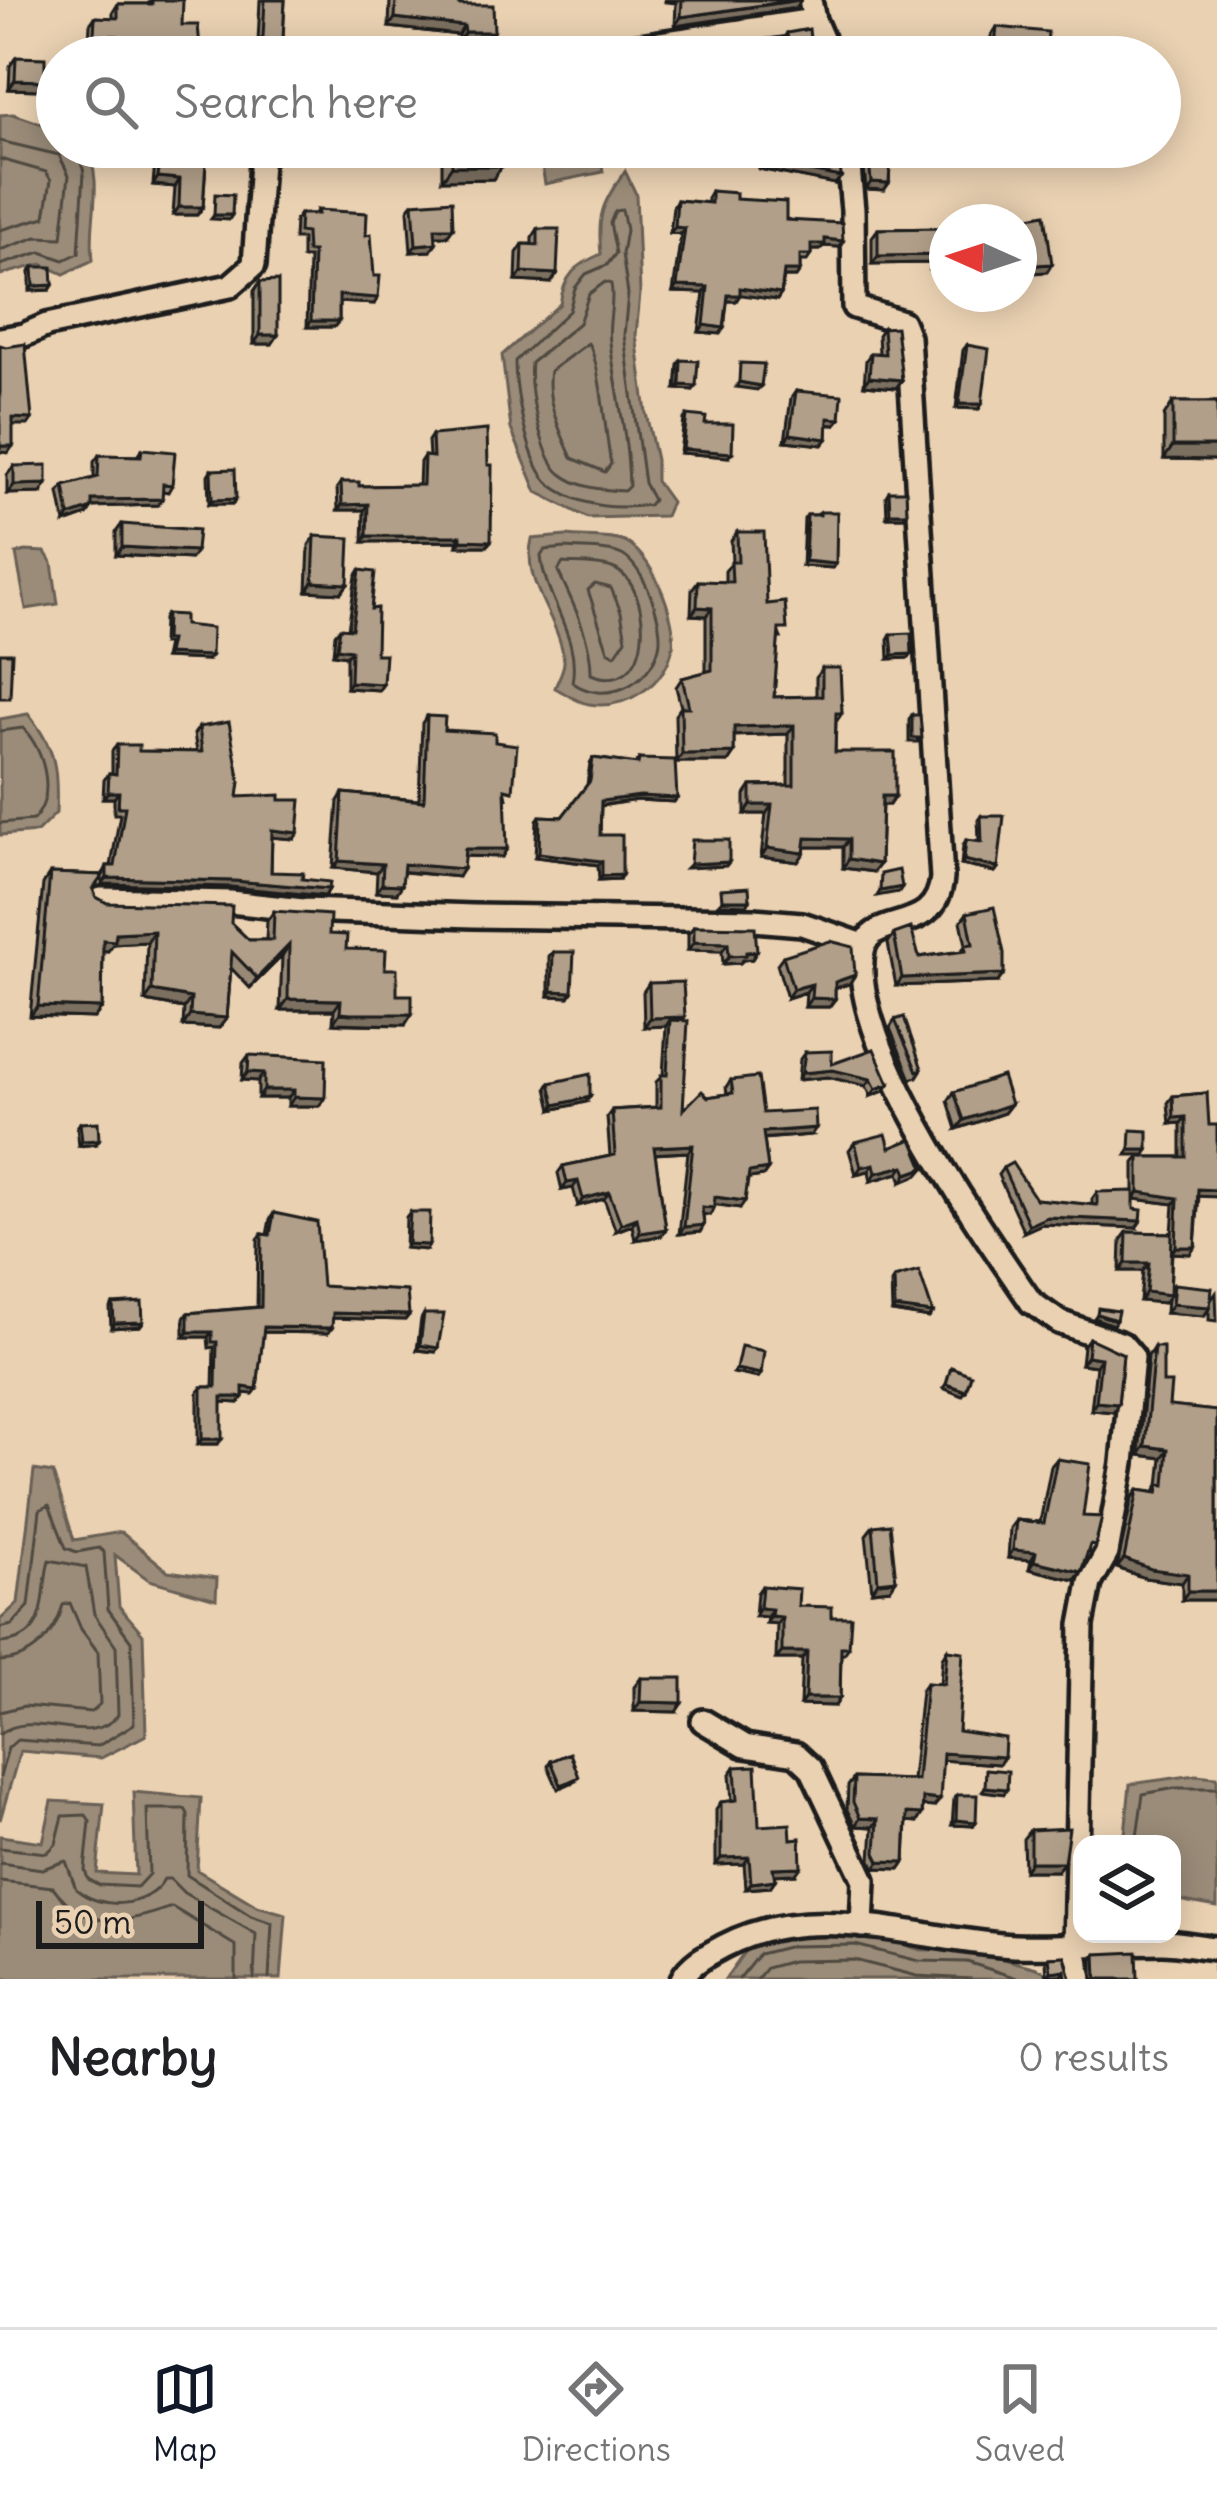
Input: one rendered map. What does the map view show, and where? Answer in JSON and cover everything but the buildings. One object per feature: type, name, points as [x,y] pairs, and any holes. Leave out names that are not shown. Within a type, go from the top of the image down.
[{"type":"street","points":[[676,36],[812,10]]},
{"type":"street","points":[[0,339],[230,286],[254,265],[261,168]]},
{"type":"street","points":[[849,168],[854,307],[902,322],[908,337],[942,878],[933,909],[876,931],[863,945],[868,1004],[888,1064],[918,1122],[1031,1302],[1059,1322],[1122,1344],[1132,1357],[1123,1463],[1107,1553],[1090,1583],[1082,1625],[1075,1948],[1081,1979]]},
{"type":"street","points":[[101,899],[473,916],[754,920],[802,924],[863,945]]},
{"type":"street","points":[[703,1721],[745,1746],[796,1754],[811,1768],[864,1880],[862,1926]]},
{"type":"street","points":[[682,1979],[713,1952],[764,1928],[802,1924],[862,1926],[1000,1945],[1075,1948],[1164,1942],[1217,1948]]},
{"type":"water","points":[[0,115],[36,122],[36,168],[93,168],[93,260],[64,274],[42,264],[0,275]]},
{"type":"water","points":[[542,168],[602,168],[603,172],[545,184]]},
{"type":"water","points":[[625,171],[636,194],[640,294],[636,335],[646,413],[656,481],[671,502],[665,516],[588,518],[537,492],[511,429],[502,355],[560,304],[573,272],[601,254],[603,210]]},
{"type":"water","points":[[566,536],[622,541],[643,557],[660,586],[671,619],[673,646],[662,672],[630,699],[589,704],[555,688],[564,660],[561,644],[536,585],[530,555],[532,539]]},
{"type":"water","points":[[45,552],[52,563],[58,604],[26,609],[16,554]]},
{"type":"water","points":[[28,714],[53,760],[56,813],[37,832],[0,835],[0,719]]},
{"type":"water","points":[[34,1470],[53,1473],[74,1540],[121,1532],[168,1571],[217,1578],[216,1599],[149,1580],[115,1555],[119,1606],[143,1634],[146,1735],[101,1758],[20,1751],[0,1820],[0,1620],[18,1603]]},
{"type":"water","points":[[1196,1775],[1217,1777],[1217,1907],[1181,1901],[1181,1835],[1125,1835],[1130,1784]]},
{"type":"water","points":[[133,1792],[201,1798],[197,1870],[257,1906],[286,1914],[281,1979],[0,1979],[0,1836],[43,1842],[52,1801],[104,1804],[97,1873],[136,1875]]},
{"type":"water","points":[[789,1934],[881,1936],[920,1950],[969,1950],[1037,1968],[1048,1979],[725,1979],[750,1944]]}]
